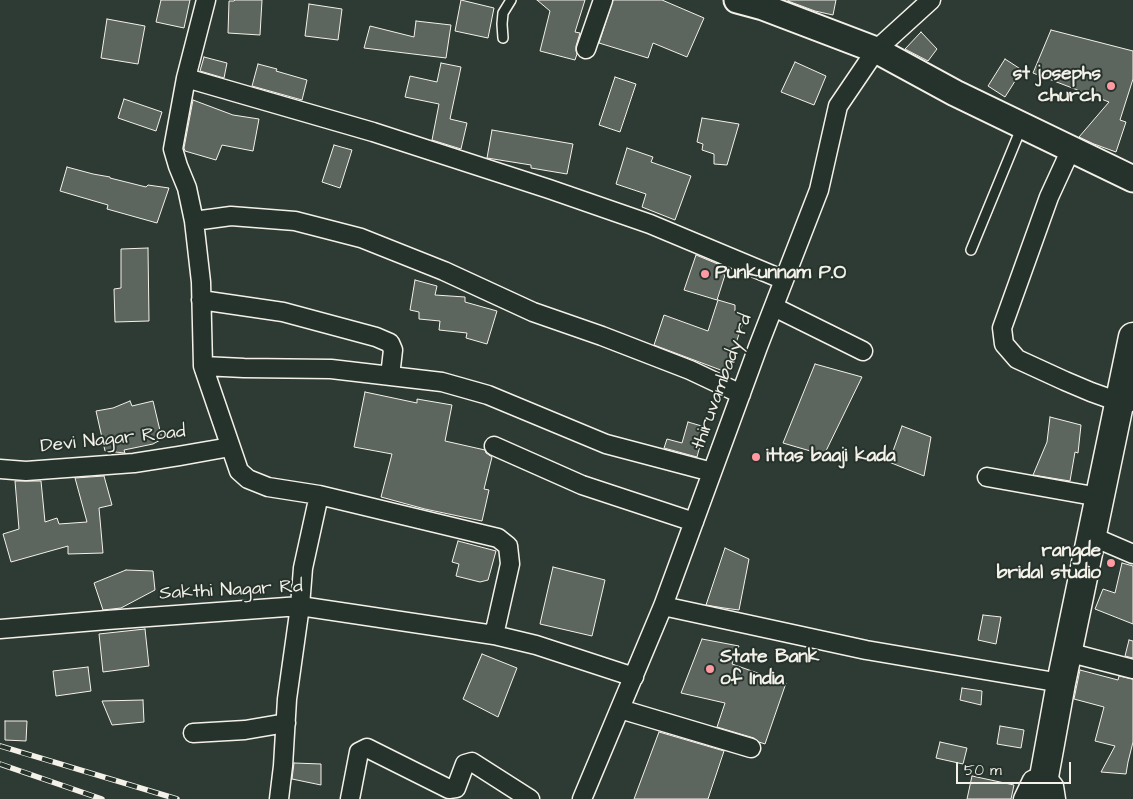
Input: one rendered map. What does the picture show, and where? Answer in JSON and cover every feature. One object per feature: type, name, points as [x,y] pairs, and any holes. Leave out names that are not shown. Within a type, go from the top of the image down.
[{"type":"main road","points":[[1047,791],[1061,683],[1099,497],[1126,403],[1133,337]]},
{"type":"street","points":[[206,0],[186,78],[173,149],[187,188],[194,221],[201,282],[203,366],[239,471],[248,478],[268,487],[319,495],[498,538],[508,546],[510,564],[494,634]]},
{"type":"street","points":[[586,49],[603,0]]},
{"type":"street","points":[[737,0],[764,4],[876,50],[955,93],[1133,179]]},
{"type":"street","name":"thiruvambady rd","points":[[582,799],[663,606],[819,190],[838,106],[876,50],[930,0]]},
{"type":"street","points":[[186,78],[373,132],[650,224],[784,280]]},
{"type":"street","points":[[1071,149],[1049,197],[1002,328],[1004,344],[1018,359],[1065,381],[1126,403]]},
{"type":"street","points":[[194,221],[232,216],[295,221],[361,238],[444,271],[533,312],[690,370],[741,394]]},
{"type":"street","points":[[201,300],[283,312],[376,337],[390,343],[393,350],[390,376]]},
{"type":"street","points":[[774,307],[863,350]]},
{"type":"street","points":[[203,366],[330,369],[442,382],[488,395],[606,444],[712,472]]},
{"type":"street","points":[[494,446],[582,485],[694,522]]},
{"type":"street","name":"Devi Nagar Road","points":[[0,469],[26,471],[134,463],[230,447]]},
{"type":"street","points":[[987,477],[1099,497]]},
{"type":"street","points":[[279,799],[287,699],[300,606],[303,568],[319,495]]},
{"type":"street","points":[[1092,536],[1133,554]]},
{"type":"street","name":"Sakthi Nagar Rd","points":[[0,629],[300,606],[494,634],[634,677]]},
{"type":"street","points":[[663,606],[866,650],[1061,683]]},
{"type":"street","points":[[1068,652],[1133,669]]},
{"type":"street","points":[[620,709],[750,748]]},
{"type":"street","points":[[193,733],[245,730],[286,723]]},
{"type":"street","points":[[350,799],[359,752],[367,748],[448,789],[456,788],[466,764],[472,762],[530,799]]},
{"type":"street","points":[[1023,799],[1032,780],[1047,791]]},
{"type":"lane","points":[[503,38],[503,14],[511,0]]},
{"type":"lane","points":[[972,250],[1022,126]]},
{"type":"building","points":[[161,0],[190,0],[184,28],[156,22]]},
{"type":"building","points":[[262,0],[260,35],[228,33],[229,1]]},
{"type":"building","points":[[461,0],[494,8],[488,38],[455,31]]},
{"type":"building","points":[[537,0],[585,0],[575,32],[580,33],[576,46],[577,54],[575,60],[540,51],[550,11]]},
{"type":"building","points":[[613,0],[662,0],[704,18],[687,57],[653,43],[648,58],[599,43]]},
{"type":"building","points":[[788,0],[836,0],[833,15],[815,11]]},
{"type":"building","points":[[309,4],[342,9],[338,40],[305,36]]},
{"type":"building","points":[[107,19],[145,26],[138,64],[101,58]]},
{"type":"building","points":[[416,21],[451,25],[446,58],[364,48],[370,26],[414,37]]},
{"type":"building","points":[[1051,30],[1133,51],[1133,79],[1120,120],[1126,122],[1116,152],[1079,137],[1109,102],[1033,73]]},
{"type":"building","points":[[921,32],[937,49],[928,61],[905,49]]},
{"type":"building","points":[[204,57],[227,63],[224,78],[200,71]]},
{"type":"building","points":[[1005,59],[1022,70],[1005,97],[988,86]]},
{"type":"building","points":[[795,62],[826,76],[814,105],[781,92]]},
{"type":"building","points":[[441,63],[461,67],[450,119],[467,123],[461,149],[432,140],[439,104],[405,97],[410,76],[437,82]]},
{"type":"building","points":[[258,64],[307,80],[302,100],[252,86]]},
{"type":"building","points":[[615,77],[636,84],[620,132],[599,125]]},
{"type":"building","points":[[124,99],[162,112],[156,131],[118,118]]},
{"type":"building","points":[[193,100],[233,115],[259,119],[253,151],[222,145],[216,160],[185,151]]},
{"type":"building","points":[[702,118],[739,124],[727,165],[714,164],[714,154],[702,150],[703,144],[697,142]]},
{"type":"building","points":[[492,130],[573,144],[567,174],[531,168],[531,165],[487,158]]},
{"type":"building","points":[[334,145],[352,150],[340,188],[322,182]]},
{"type":"building","points":[[627,148],[653,157],[651,162],[691,176],[675,220],[642,207],[646,194],[616,184]]},
{"type":"building","points":[[67,167],[146,187],[148,185],[169,188],[157,223],[107,209],[108,205],[60,191]]},
{"type":"building","points":[[148,248],[149,321],[115,322],[114,289],[121,288],[121,249]]},
{"type":"building","name":"Punkunnam P.O","points":[[696,255],[720,265],[717,273],[725,275],[717,300],[684,290]]},
{"type":"building","points":[[415,280],[437,286],[435,295],[465,297],[465,302],[497,311],[487,344],[466,338],[467,333],[439,330],[440,321],[419,319],[419,312],[410,310]]},
{"type":"building","points":[[718,300],[735,305],[735,311],[746,314],[726,372],[654,345],[664,315],[708,331]]},
{"type":"building","points":[[815,364],[862,377],[824,455],[783,443]]},
{"type":"building","points":[[365,392],[417,403],[417,399],[452,405],[445,441],[485,450],[492,457],[484,489],[489,490],[482,521],[425,509],[381,497],[392,454],[354,447]]},
{"type":"building","points":[[130,401],[132,406],[153,401],[162,439],[153,444],[124,450],[125,453],[105,451],[96,411],[113,408]]},
{"type":"building","points":[[1050,417],[1081,425],[1078,453],[1075,452],[1070,481],[1033,475],[1047,442]]},
{"type":"building","points":[[688,422],[705,427],[697,457],[664,448],[667,439],[682,443]]},
{"type":"building","points":[[902,426],[931,437],[924,476],[889,462]]},
{"type":"building","points":[[104,476],[112,505],[99,508],[103,553],[68,554],[68,546],[11,562],[3,534],[19,529],[15,481],[41,481],[45,522],[57,518],[59,524],[87,522],[75,478]]},
{"type":"building","points":[[458,541],[496,551],[488,580],[480,582],[456,576],[459,564],[452,562]]},
{"type":"building","points":[[725,548],[749,559],[739,610],[706,605]]},
{"type":"building","points":[[1122,563],[1133,566],[1133,624],[1095,609],[1103,589],[1115,593]]},
{"type":"building","points":[[553,567],[605,580],[592,636],[540,624]]},
{"type":"building","points":[[126,570],[153,571],[155,590],[121,608],[103,610],[94,583]]},
{"type":"building","points":[[983,615],[1001,617],[996,644],[978,640]]},
{"type":"building","points":[[145,629],[149,666],[103,672],[99,634]]},
{"type":"building","points":[[702,639],[739,646],[732,664],[786,683],[765,744],[754,738],[717,727],[725,703],[681,693]]},
{"type":"building","points":[[1129,640],[1133,641],[1133,658],[1125,656]]},
{"type":"building","points":[[482,654],[517,668],[498,717],[463,699]]},
{"type":"building","points":[[88,667],[91,691],[56,696],[53,671]]},
{"type":"building","points":[[1080,670],[1118,680],[1119,676],[1133,679],[1133,742],[1126,774],[1101,772],[1115,746],[1095,741],[1104,707],[1074,699]]},
{"type":"building","points":[[962,688],[982,691],[981,705],[960,700]]},
{"type":"building","points":[[143,700],[144,722],[112,725],[102,701]]},
{"type":"building","points":[[5,721],[27,721],[26,741],[5,740]]},
{"type":"building","points":[[1000,726],[1024,730],[1021,748],[997,744]]},
{"type":"building","points":[[659,732],[724,751],[708,799],[634,799]]},
{"type":"building","points":[[940,742],[967,748],[963,764],[936,758]]},
{"type":"building","points":[[294,763],[321,764],[321,785],[292,779]]},
{"type":"building","points":[[972,776],[1014,785],[1011,799],[967,799]]},
{"type":"railway","points":[[0,746],[177,799]]},
{"type":"railway","points":[[0,764],[102,799]]},
{"type":"place","name":"st josephs church","points":[[1111,86]]},
{"type":"place","name":"Punkunnam P.O","points":[[705,274]]},
{"type":"place","name":"ittas baaji kada","points":[[756,457]]},
{"type":"place","name":"rangde bridal studio","points":[[1111,563]]},
{"type":"place","name":"State Bank of India","points":[[710,669]]}]
